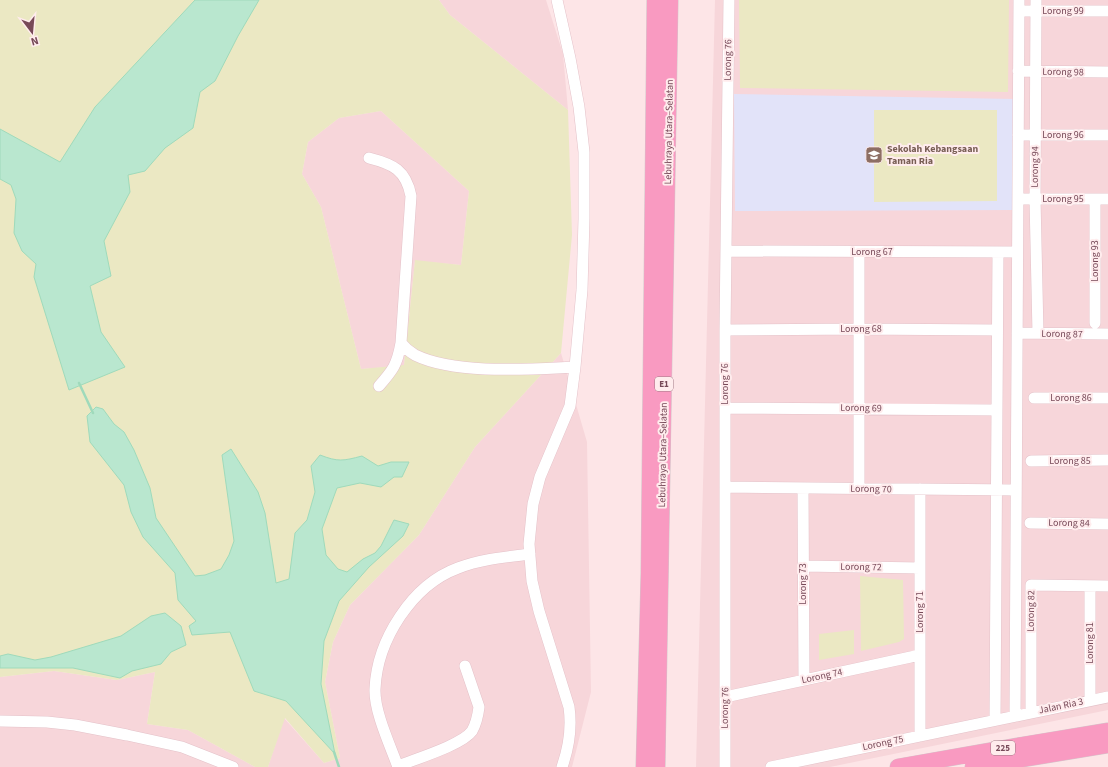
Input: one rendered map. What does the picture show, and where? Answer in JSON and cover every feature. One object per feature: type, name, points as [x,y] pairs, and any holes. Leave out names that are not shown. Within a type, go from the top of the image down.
[{"type":"highway","name":"Lebuhraya Utara–Selatan","points":[[644,767],[649,574],[656,0]]},
{"type":"highway","name":"Lebuhraya Utara–Selatan","points":[[657,767],[670,0]]},
{"type":"highway","name":"225","points":[[898,767],[1108,731]]},
{"type":"highway","name":"225","points":[[973,767],[1108,745]]},
{"type":"street","points":[[557,0],[579,107],[584,152],[582,290],[570,406],[540,477],[534,497],[530,532],[530,554],[532,581],[539,610],[569,707],[569,743],[562,767]]},
{"type":"street","name":"Lorong 76","points":[[725,767],[725,330],[729,0]]},
{"type":"street","points":[[1015,716],[1019,5]]},
{"type":"street","name":"Lorong 99","points":[[1019,5],[1108,11]]},
{"type":"street","name":"Lorong 94","points":[[1036,5],[1034,199],[1038,333]]},
{"type":"street","name":"Lorong 98","points":[[1018,71],[1108,72]]},
{"type":"street","name":"Lorong 96","points":[[1018,134],[1108,135]]},
{"type":"street","points":[[369,158],[385,162],[395,167],[404,175],[409,185],[411,196],[401,343],[398,361],[392,372],[378,386]]},
{"type":"street","name":"Lorong 95","points":[[1018,200],[1108,200]]},
{"type":"street","name":"Lorong 93","points":[[1095,323],[1096,200]]},
{"type":"street","name":"Lorong 67","points":[[726,251],[1017,252]]},
{"type":"street","points":[[859,252],[859,488]]},
{"type":"street","points":[[995,720],[998,252]]},
{"type":"street","name":"Lorong 68","points":[[725,330],[997,330]]},
{"type":"street","name":"Lorong 87","points":[[1017,333],[1108,334]]},
{"type":"street","points":[[401,343],[415,354],[449,365],[507,369],[575,367]]},
{"type":"street","name":"Lorong 86","points":[[1034,398],[1108,398]]},
{"type":"street","name":"Lorong 69","points":[[725,408],[997,410]]},
{"type":"street","name":"Lorong 85","points":[[1031,461],[1108,460]]},
{"type":"street","name":"Lorong 70","points":[[725,487],[1016,490]]},
{"type":"street","name":"Lorong 73","points":[[803,488],[804,680]]},
{"type":"street","name":"Lorong 71","points":[[920,489],[920,736]]},
{"type":"street","name":"Lorong 84","points":[[1030,523],[1108,524]]},
{"type":"street","points":[[465,666],[479,707],[479,713],[471,732],[458,742],[398,767],[378,710],[374,689],[382,651],[395,625],[414,598],[446,574],[466,565],[498,558],[530,554]]},
{"type":"street","name":"Lorong 72","points":[[803,566],[920,568]]},
{"type":"street","name":"Lorong 82","points":[[1031,712],[1031,585],[1108,586]]},
{"type":"street","name":"Lorong 81","points":[[1090,586],[1090,700]]},
{"type":"street","name":"Lorong 74","points":[[725,697],[920,655]]},
{"type":"street","name":"Jalan Ria 3","points":[[995,720],[1108,697]]},
{"type":"street","name":"Lorong 75","points":[[771,767],[995,720]]},
{"type":"street","points":[[0,721],[47,722],[75,725],[127,735],[182,747],[233,767]]},
{"type":"shaded area","points":[[0,0],[439,0],[450,15],[568,110],[572,235],[561,353],[475,447],[419,535],[350,605],[333,642],[325,682],[340,758],[324,763],[285,718],[268,767],[255,767],[188,730],[147,724],[155,672],[117,680],[54,671],[0,677]],"holes":[[[381,111],[469,191],[461,265],[415,260],[404,365],[361,369],[321,207],[302,174],[308,142],[339,118]]]},
{"type":"shaded area","points":[[195,0],[259,0],[238,36],[215,81],[200,92],[193,128],[165,148],[145,171],[128,175],[130,192],[104,241],[111,276],[90,286],[101,332],[125,367],[69,390],[34,277],[36,264],[22,251],[14,233],[16,199],[11,185],[0,179],[0,129],[60,162],[95,107]]},
{"type":"shaded area","points":[[439,0],[546,0],[563,54],[568,110],[450,15]]},
{"type":"shaded area","points":[[715,0],[1108,0],[1108,710],[830,767],[696,767]]},
{"type":"shaded area","points":[[739,0],[1009,0],[1008,92],[740,88]]},
{"type":"shaded area","name":"Sekolah Kebangsaan Taman Ria","points":[[734,94],[1015,99],[1014,210],[735,211]]},
{"type":"shaded area","points":[[874,110],[997,110],[997,201],[874,202]]},
{"type":"shaded area","points":[[381,111],[469,191],[461,265],[415,261],[404,366],[361,369],[321,207],[302,174],[308,142],[339,118]]},
{"type":"shaded area","points":[[561,353],[587,442],[591,692],[572,767],[268,767],[284,718],[324,763],[340,758],[325,682],[333,642],[350,605],[419,535],[475,447]]},
{"type":"shaded area","points":[[96,407],[103,409],[114,424],[124,432],[134,450],[150,488],[156,518],[195,576],[205,575],[221,569],[229,555],[234,541],[222,455],[231,449],[258,492],[265,513],[276,583],[289,579],[295,533],[307,520],[315,492],[311,466],[320,455],[331,459],[341,460],[362,456],[378,466],[391,462],[409,462],[402,477],[394,477],[381,487],[360,483],[337,488],[322,529],[326,555],[338,569],[347,572],[363,559],[375,553],[381,546],[394,520],[409,524],[403,536],[369,567],[339,601],[324,641],[321,684],[335,754],[286,701],[254,691],[230,632],[192,635],[189,626],[196,621],[178,600],[175,573],[143,537],[131,512],[124,485],[90,442],[87,416]]},
{"type":"shaded area","points":[[860,576],[903,580],[904,639],[899,642],[861,651]]},
{"type":"shaded area","points":[[165,613],[181,626],[186,645],[171,652],[161,664],[132,671],[120,678],[73,668],[0,668],[0,656],[8,654],[35,660],[51,657],[121,636],[151,616]]},
{"type":"shaded area","points":[[854,630],[854,654],[819,660],[819,634]]},
{"type":"shaded area","points":[[54,671],[117,680],[155,672],[147,724],[188,730],[255,767],[0,767],[0,677]]},
{"type":"waterway","points":[[79,383],[93,413]]},
{"type":"waterway","points":[[334,752],[339,767]]},
{"type":"place","name":"Sekolah Kebangsaan Taman Ria","points":[[874,155]]}]
